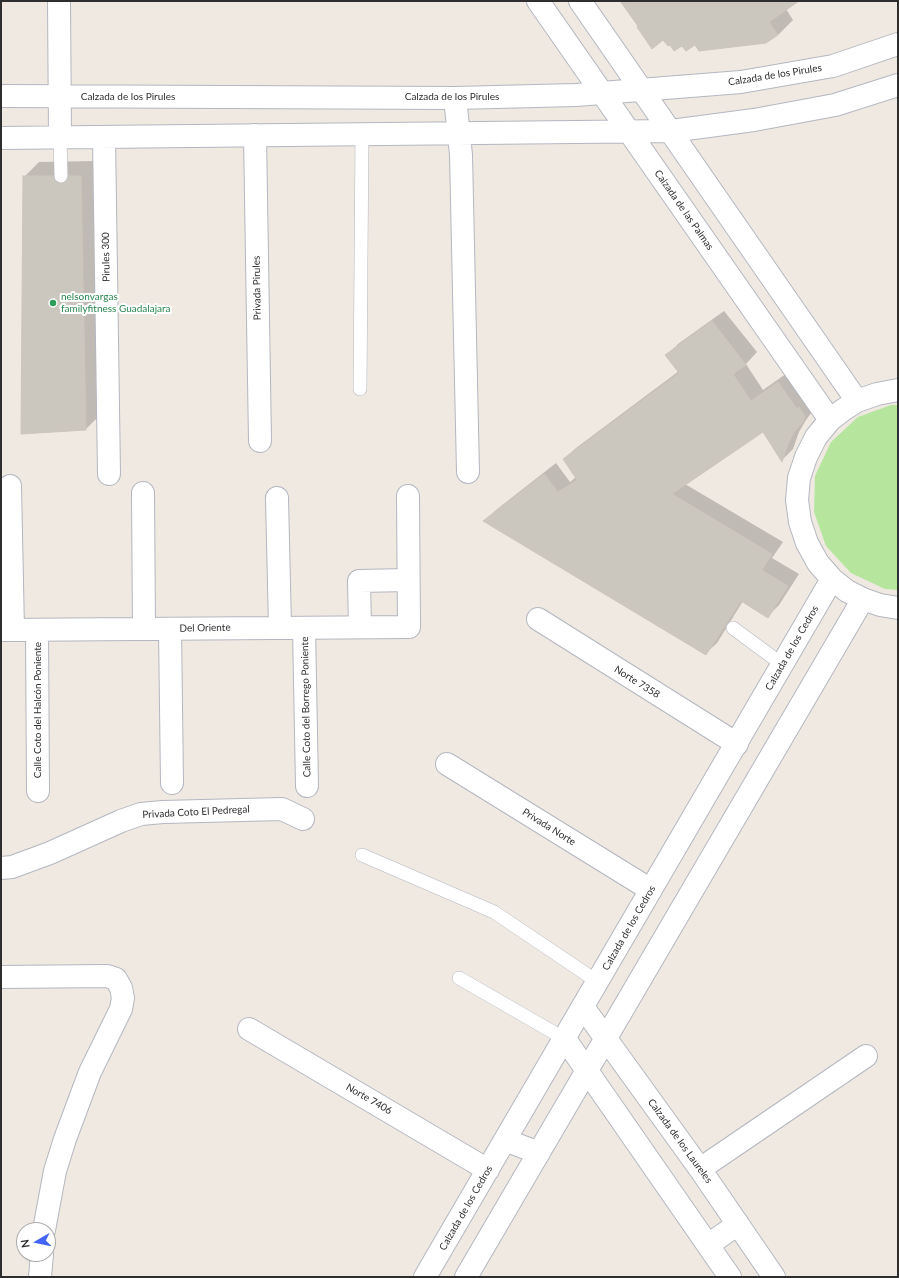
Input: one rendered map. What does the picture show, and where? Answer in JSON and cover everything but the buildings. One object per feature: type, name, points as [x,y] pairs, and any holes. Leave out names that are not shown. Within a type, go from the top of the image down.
[{"type":"street","points":[[60,1],[60,137]]},
{"type":"street","name":"Calzada de las Palmas","points":[[538,1],[830,420]]},
{"type":"street","points":[[580,1],[857,401]]},
{"type":"street","name":"Calzada de los Pirules","points":[[1,96],[455,98],[576,95],[741,82],[833,66],[898,44]]},
{"type":"street","points":[[1,138],[671,131],[754,120],[835,105],[898,85]]},
{"type":"street","points":[[455,98],[461,155],[468,472]]},
{"type":"street","name":"Privada Pirules","points":[[256,135],[260,441]]},
{"type":"street","name":"Pirules 300","points":[[104,137],[109,474]]},
{"type":"street","points":[[898,390],[877,394],[857,401],[830,420],[816,437],[806,457],[799,478],[797,500],[800,522],[807,544],[818,563],[832,579],[847,591],[863,599],[880,605],[898,608]]},
{"type":"street","points":[[7,630],[10,486]]},
{"type":"street","points":[[143,493],[144,629]]},
{"type":"street","points":[[360,627],[359,581],[408,580],[408,496]]},
{"type":"street","points":[[277,498],[280,628]]},
{"type":"street","name":"Calzada de los Cedros","points":[[425,1277],[832,579]]},
{"type":"street","name":"Del Oriente","points":[[7,630],[409,626],[408,580]]},
{"type":"street","points":[[466,1277],[863,599]]},
{"type":"street","name":"Norte 7358","points":[[538,620],[737,744]]},
{"type":"street","name":"Calle Coto del Borrego Poniente","points":[[304,628],[307,786]]},
{"type":"street","points":[[170,629],[172,783]]},
{"type":"street","name":"Calle Coto del Halcón Poniente","points":[[37,630],[38,791]]},
{"type":"street","name":"Privada Norte","points":[[447,764],[652,890]]},
{"type":"street","name":"Privada Coto El Pedregal","points":[[1,868],[12,867],[50,854],[121,821],[141,814],[163,812],[282,809],[303,818]]},
{"type":"street","points":[[1,977],[107,976],[116,979],[122,988],[123,998],[121,1009],[90,1072],[65,1139],[55,1171],[45,1222]]},
{"type":"street","name":"Calzada de los Laureles","points":[[583,1007],[700,1169],[774,1277]]},
{"type":"street","name":"Norte 7406","points":[[249,1029],[488,1170]]},
{"type":"street","points":[[565,1038],[730,1277]]},
{"type":"street","points":[[700,1169],[866,1056]]},
{"type":"street","points":[[506,1140],[539,1153]]},
{"type":"street","points":[[708,1245],[738,1224]]},
{"type":"street","points":[[40,1277],[41,1262]]},
{"type":"lane","points":[[360,389],[362,134]]},
{"type":"lane","points":[[60,137],[61,176]]},
{"type":"lane","points":[[733,628],[783,664]]},
{"type":"lane","points":[[362,855],[494,912],[598,982]]},
{"type":"lane","points":[[459,978],[565,1038]]},
{"type":"green space","points":[[891,405],[898,405],[898,590],[885,589],[851,573],[826,546],[814,512],[815,476],[831,442],[858,417]]},
{"type":"place","name":"nelsonvargas familyfitness Guadalajara","points":[[53,303]]}]
